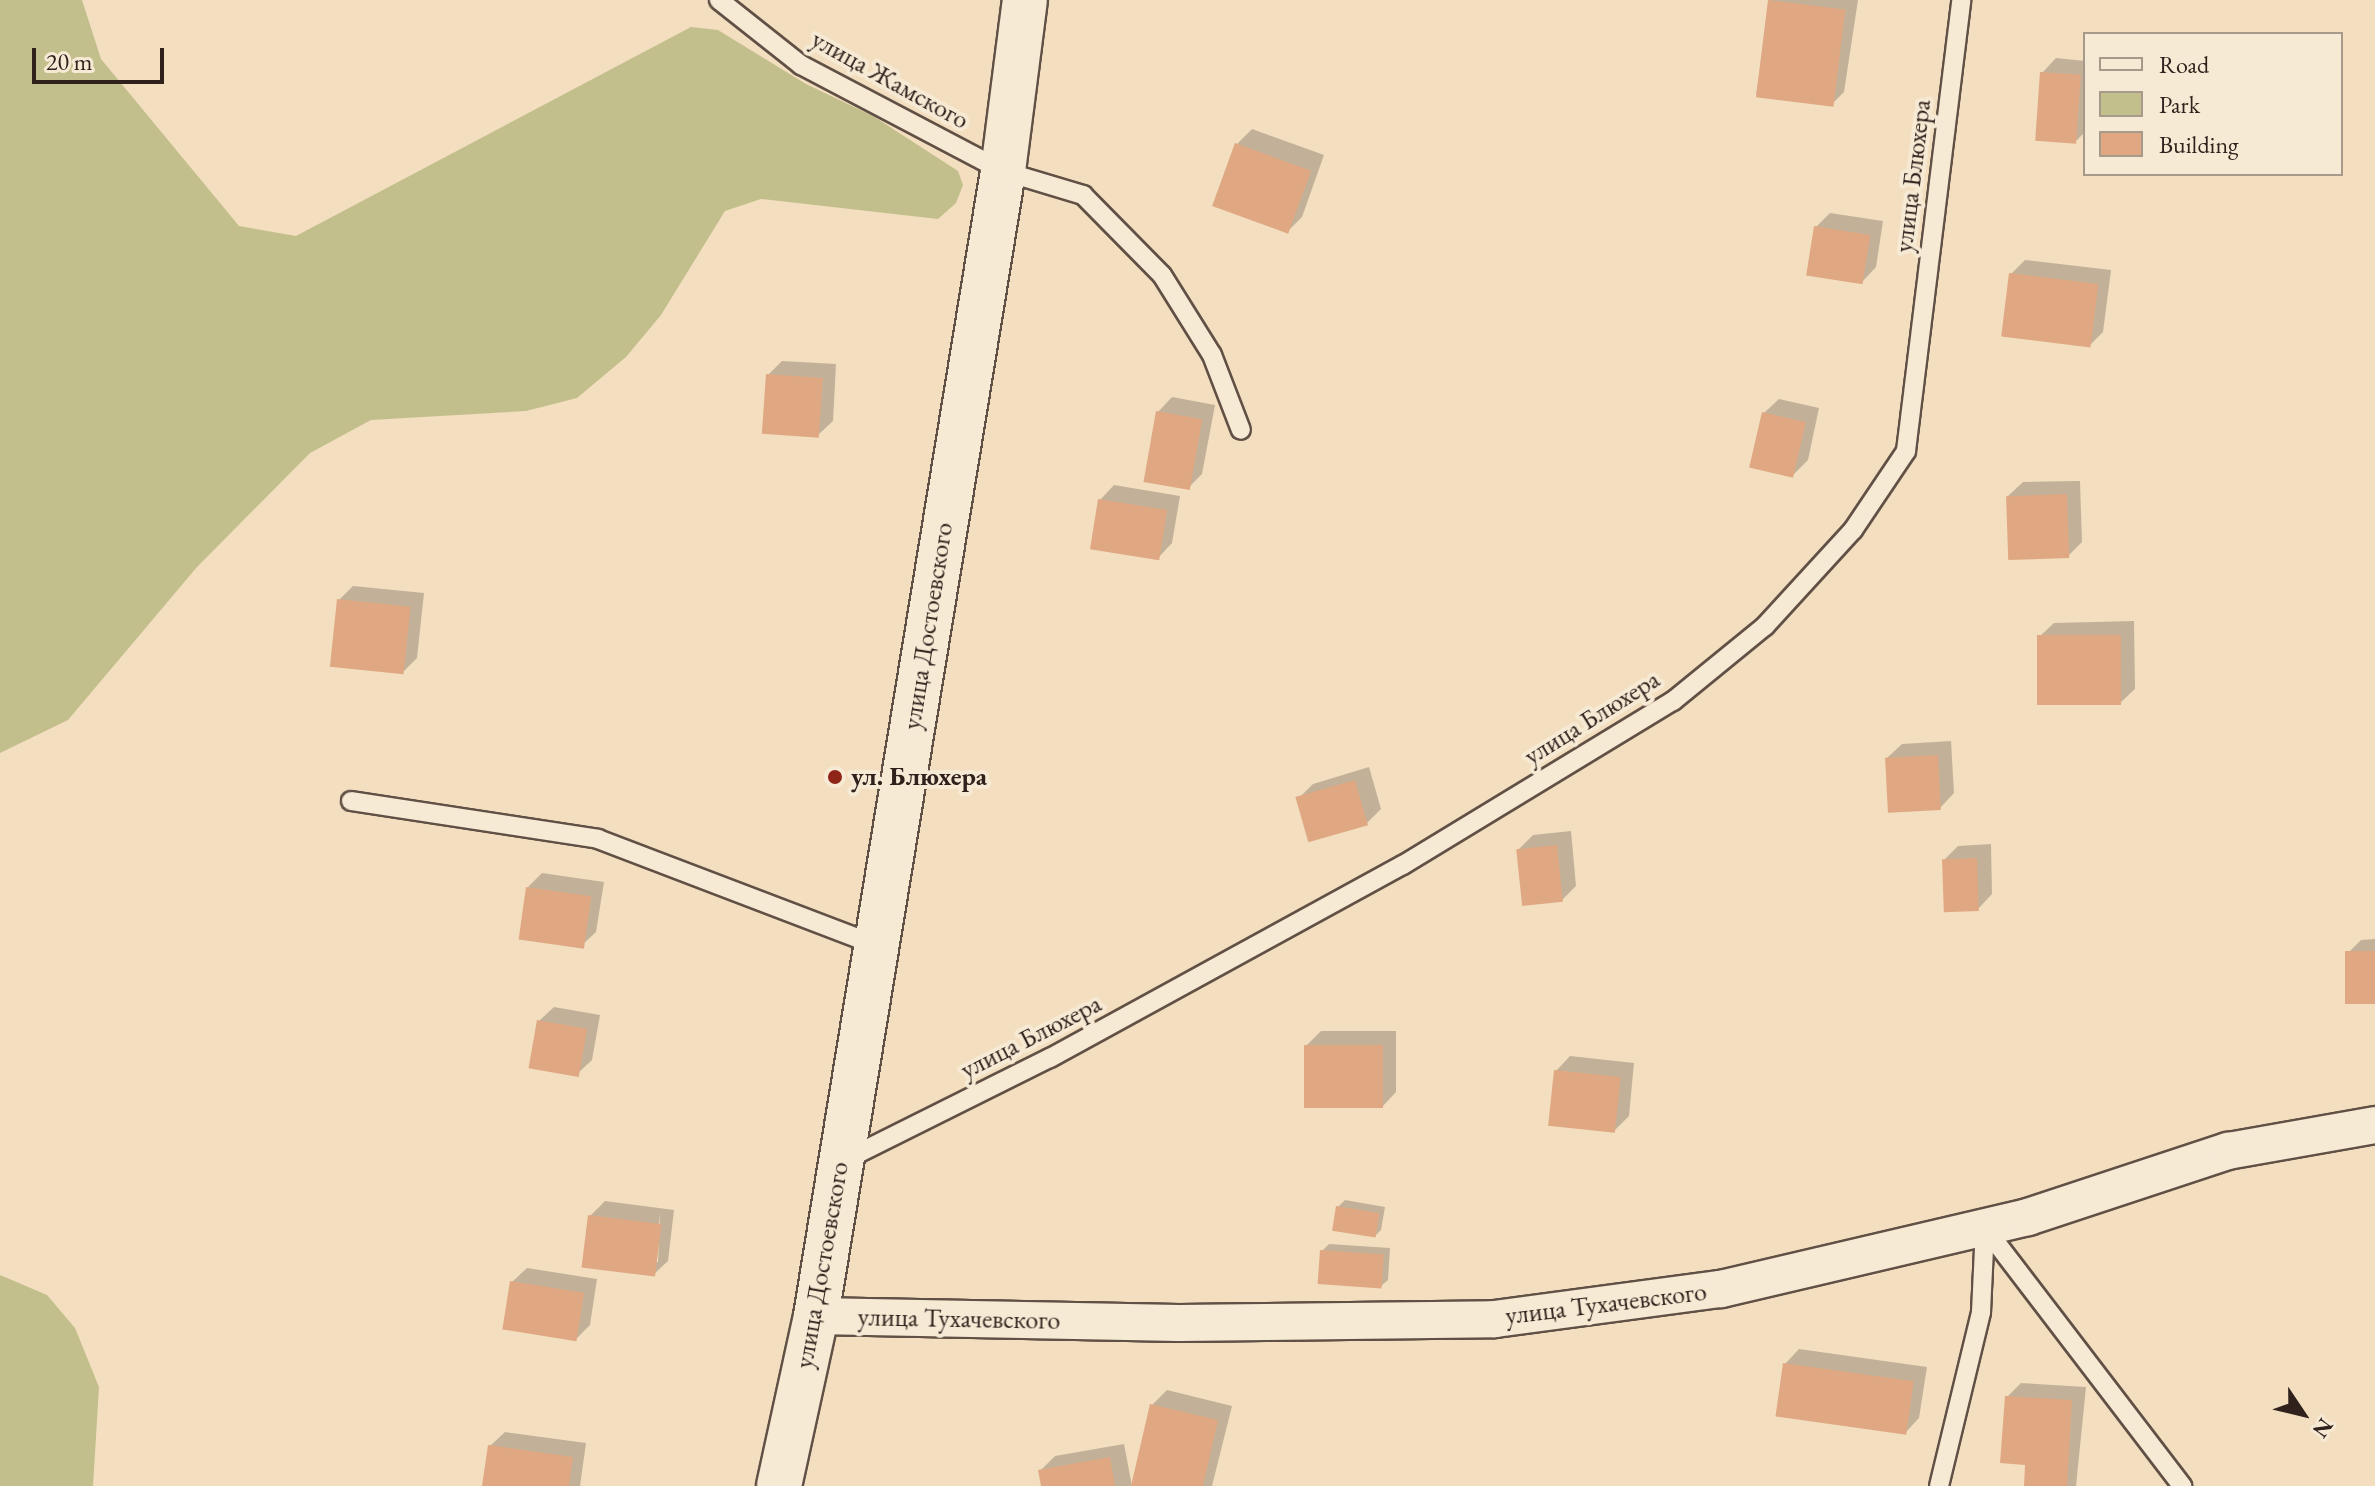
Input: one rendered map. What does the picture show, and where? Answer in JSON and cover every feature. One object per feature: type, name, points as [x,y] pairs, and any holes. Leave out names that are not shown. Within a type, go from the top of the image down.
[{"type":"main road","name":"улица Достоевского","points":[[779,1486],[816,1316],[1003,171],[1025,0]]},
{"type":"street","name":"улица Тухачевского","points":[[816,1316],[1179,1323],[1495,1319],[1721,1289],[1985,1228],[2228,1151],[2375,1125]]},
{"type":"lane","name":"улица Жамского","points":[[719,0],[801,65],[1003,171],[1083,195],[1162,275],[1212,355],[1241,430]]},
{"type":"lane","name":"улица Блюхера","points":[[839,1163],[1050,1058],[1403,865],[1673,701],[1765,626],[1853,530],[1906,451],[1961,0]]},
{"type":"lane","points":[[351,801],[598,839],[876,945]]},
{"type":"lane","points":[[1939,1486],[1981,1312],[1985,1228]]},
{"type":"lane","points":[[1985,1228],[2182,1486]]},
{"type":"green space","points":[[0,0],[82,0],[101,59],[239,226],[296,236],[691,27],[718,30],[806,84],[873,116],[958,171],[963,185],[956,203],[938,219],[761,199],[725,211],[661,315],[626,357],[577,398],[526,411],[371,420],[310,453],[197,567],[68,720],[0,753]]},
{"type":"green space","points":[[0,1275],[47,1295],[75,1328],[99,1387],[93,1486],[0,1486]]},
{"type":"building","points":[[1768,0],[1845,10],[1833,107],[1756,97]]},
{"type":"building","points":[[2040,72],[2081,75],[2076,144],[2035,141]]},
{"type":"building","points":[[1235,143],[1311,171],[1288,234],[1212,206]]},
{"type":"building","points":[[1814,226],[1870,235],[1862,284],[1806,275]]},
{"type":"building","points":[[2009,273],[2098,284],[2091,347],[2001,337]]},
{"type":"building","points":[[766,374],[823,378],[819,438],[762,434]]},
{"type":"building","points":[[1156,411],[1202,419],[1190,490],[1143,482]]},
{"type":"building","points":[[1762,412],[1806,422],[1793,478],[1749,468]]},
{"type":"building","points":[[2067,494],[2069,558],[2008,560],[2006,496]]},
{"type":"building","points":[[1098,499],[1167,510],[1159,560],[1090,549]]},
{"type":"building","points":[[337,599],[411,607],[403,674],[330,667]]},
{"type":"building","points":[[2037,635],[2121,635],[2121,705],[2037,705]]},
{"type":"building","points":[[1938,755],[1941,810],[1888,813],[1885,758]]},
{"type":"building","points":[[1355,780],[1368,825],[1308,842],[1295,797]]},
{"type":"building","points":[[1557,845],[1563,902],[1522,906],[1516,849]]},
{"type":"building","points":[[1977,858],[1979,911],[1944,912],[1942,859]]},
{"type":"building","points":[[526,887],[591,896],[584,949],[519,939]]},
{"type":"building","points":[[2345,951],[2375,951],[2375,1004],[2345,1004]]},
{"type":"building","points":[[537,1020],[587,1029],[579,1077],[528,1068]]},
{"type":"building","points":[[1304,1045],[1383,1045],[1383,1108],[1304,1108]]},
{"type":"building","points":[[1554,1070],[1621,1077],[1615,1133],[1548,1126]]},
{"type":"building","points":[[1336,1206],[1379,1213],[1376,1238],[1332,1231]]},
{"type":"building","points":[[588,1215],[661,1224],[655,1277],[582,1268]]},
{"type":"building","points":[[1320,1250],[1384,1254],[1381,1288],[1318,1284]]},
{"type":"building","points":[[510,1281],[584,1293],[576,1341],[502,1329]]},
{"type":"building","points":[[1783,1363],[1914,1381],[1906,1435],[1775,1416]]},
{"type":"building","points":[[2005,1396],[2072,1400],[2067,1486],[2024,1486],[2025,1465],[2000,1463]]},
{"type":"building","points":[[1150,1404],[1218,1420],[1203,1486],[1131,1486]]},
{"type":"building","points":[[488,1445],[573,1457],[569,1486],[482,1486]]},
{"type":"building","points":[[1110,1457],[1115,1486],[1041,1486],[1038,1470]]},
{"type":"place","name":"ул. Блюхера","points":[[835,777]]}]
